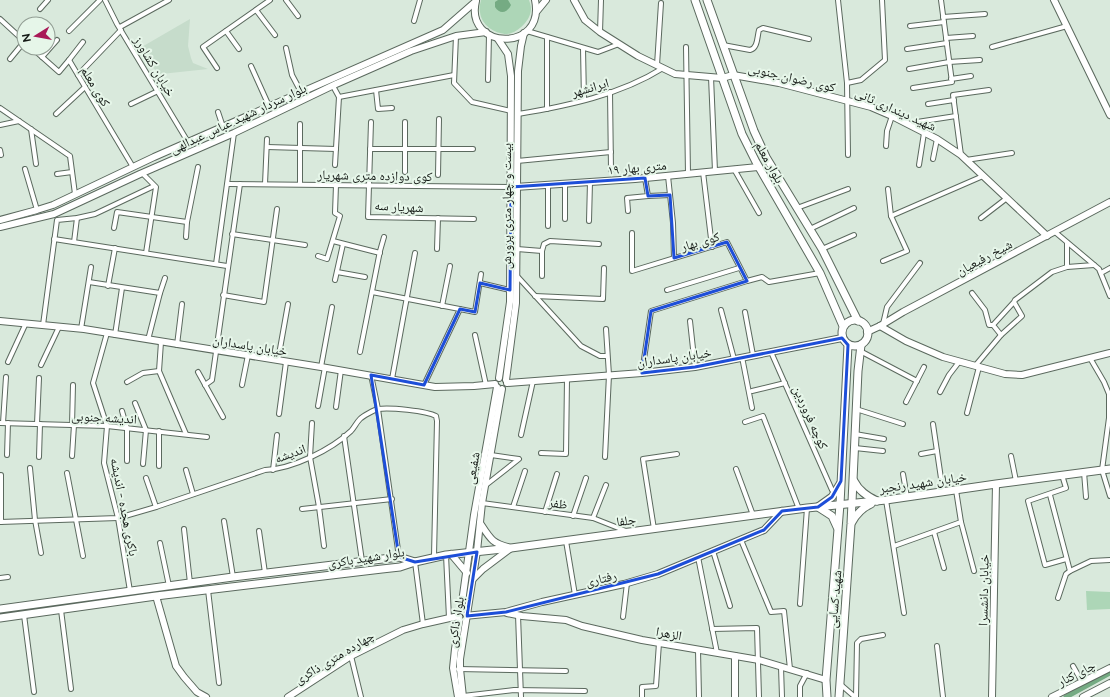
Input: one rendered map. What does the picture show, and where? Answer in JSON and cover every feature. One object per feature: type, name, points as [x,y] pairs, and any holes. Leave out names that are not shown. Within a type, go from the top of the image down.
[{"type":"main road","name":"بلوار معلم","points":[[695,0],[742,134],[758,167],[820,272],[843,326]]},
{"type":"main road","name":"بلوار معلم","points":[[707,0],[754,131],[766,157],[822,249],[858,321]]},
{"type":"main road","points":[[852,503],[860,348],[867,337],[867,332],[866,326],[858,321],[849,321],[843,326],[842,338],[848,345],[860,348]]},
{"type":"main road","points":[[840,504],[848,345]]},
{"type":"main road","name":"خیابان شهید رنجبر","points":[[840,504],[886,500],[1110,469]]},
{"type":"main road","points":[[838,529],[832,516],[818,507],[832,497],[837,491],[841,480]]},
{"type":"main road","points":[[853,480],[865,494],[877,501]]},
{"type":"main road","points":[[851,524],[860,510],[877,501]]},
{"type":"main road","name":"شهید کسایی","points":[[839,697],[849,568],[852,503]]},
{"type":"main road","name":"جلفا","points":[[415,562],[434,556],[511,548],[840,504]]},
{"type":"main road","name":"شهید کسایی","points":[[827,697],[826,680],[840,504]]},
{"type":"main road","name":"بلوار شهید باکری","points":[[0,609],[400,556],[415,562]]},
{"type":"main road","name":"بلوار شهید باکری","points":[[0,618],[156,596],[382,570],[415,562]]},
{"type":"main road","points":[[835,565],[839,562],[843,562],[847,564],[849,568]]},
{"type":"street","points":[[40,9],[48,0]]},
{"type":"street","points":[[69,31],[100,0]]},
{"type":"street","name":"خیابان کشاورز","points":[[105,0],[188,142]]},
{"type":"street","points":[[78,75],[121,29],[169,0]]},
{"type":"street","points":[[217,68],[203,47],[270,0]]},
{"type":"street","points":[[286,0],[298,16]]},
{"type":"street","points":[[414,21],[420,0]]},
{"type":"street","points":[[535,0],[537,11]]},
{"type":"street","name":"بیست و چهار متری پرورش","points":[[501,383],[510,302],[514,187],[517,161],[518,71],[521,46],[526,32],[532,25],[537,11],[546,0]]},
{"type":"street","points":[[574,0],[585,20],[600,32],[638,56],[663,68],[676,74],[722,78],[733,75]]},
{"type":"street","points":[[600,32],[601,0]]},
{"type":"street","name":"شهید دینداری ثانی","points":[[838,0],[847,83],[846,102],[871,107],[937,139],[963,158],[1047,236]]},
{"type":"street","points":[[847,83],[861,80],[885,60],[882,0]]},
{"type":"street","points":[[941,0],[952,80]]},
{"type":"street","points":[[1054,0],[1110,115]]},
{"type":"street","points":[[476,1],[476,19],[480,26],[487,34],[498,39],[509,40],[519,37],[526,32],[598,52],[618,44]]},
{"type":"street","name":"بلوار سردار شهید عباس عبدالهی","points":[[0,220],[37,210],[76,194],[188,142],[443,30],[476,1]]},
{"type":"street","points":[[657,65],[661,3]]},
{"type":"street","points":[[256,10],[275,35]]},
{"type":"street","points":[[910,26],[985,14]]},
{"type":"street","points":[[0,19],[16,34]]},
{"type":"street","points":[[992,47],[1067,26]]},
{"type":"street","points":[[722,45],[750,50],[753,49],[755,47],[759,30],[763,28],[808,39]]},
{"type":"street","points":[[226,31],[238,50]]},
{"type":"street","points":[[487,34],[488,80]]},
{"type":"street","name":"بلوار سردار شهید عباس عبدالهی","points":[[0,227],[54,214],[411,51],[456,36],[487,34]]},
{"type":"street","points":[[456,36],[454,83],[472,102],[511,111]]},
{"type":"street","points":[[907,49],[973,36]]},
{"type":"street","points":[[547,37],[547,110]]},
{"type":"street","name":"بیست و چهار متری پرورش","points":[[498,39],[508,54],[511,76],[511,111],[517,249],[516,302],[501,383]]},
{"type":"street","points":[[42,57],[57,40]]},
{"type":"street","points":[[69,60],[83,42]]},
{"type":"street","points":[[686,47],[688,174]]},
{"type":"street","points":[[286,48],[292,75],[301,92]]},
{"type":"street","points":[[583,48],[584,100]]},
{"type":"street","points":[[10,59],[16,52]]},
{"type":"street","name":"کوی معلم","points":[[42,57],[59,72],[69,60],[133,167]]},
{"type":"street","points":[[909,69],[949,62],[980,60]]},
{"type":"street","points":[[251,66],[269,106]]},
{"type":"street","name":"ایرانشهر","points":[[518,114],[547,110],[610,92],[648,77],[663,68]]},
{"type":"street","points":[[340,97],[454,75]]},
{"type":"street","name":"کوی رضوان جنوبی","points":[[733,75],[779,83],[846,102]]},
{"type":"street","points":[[912,88],[971,76]]},
{"type":"street","points":[[711,77],[715,171]]},
{"type":"street","points":[[333,86],[340,97],[335,165]]},
{"type":"street","points":[[56,114],[85,87]]},
{"type":"street","points":[[376,90],[378,109],[392,108]]},
{"type":"street","points":[[989,90],[953,95],[963,158],[1012,153]]},
{"type":"street","points":[[131,104],[158,91]]},
{"type":"street","points":[[610,92],[611,170]]},
{"type":"street","points":[[928,104],[954,100]]},
{"type":"street","points":[[846,102],[848,155]]},
{"type":"street","points":[[0,108],[70,156],[76,194]]},
{"type":"street","points":[[218,112],[223,127]]},
{"type":"street","points":[[886,146],[887,131],[892,116]]},
{"type":"street","points":[[917,122],[956,116]]},
{"type":"street","points":[[438,175],[439,119]]},
{"type":"street","points":[[0,126],[19,121]]},
{"type":"street","name":"شهریار سه","points":[[371,122],[368,217],[474,219]]},
{"type":"street","points":[[405,122],[405,172]]},
{"type":"street","points":[[300,124],[300,184]]},
{"type":"street","points":[[31,129],[36,164]]},
{"type":"street","points":[[216,264],[234,133]]},
{"type":"street","points":[[919,165],[924,133]]},
{"type":"street","points":[[265,184],[266,139]]},
{"type":"street","points":[[932,159],[937,139]]},
{"type":"street","points":[[188,142],[191,152]]},
{"type":"street","points":[[267,147],[336,148]]},
{"type":"street","points":[[370,149],[473,149]]},
{"type":"street","points":[[0,150],[1,155]]},
{"type":"street","points":[[517,161],[611,152]]},
{"type":"street","points":[[186,237],[187,222],[198,167]]},
{"type":"street","name":"۱۹ متری بهار","points":[[514,187],[645,178],[758,167]]},
{"type":"street","points":[[25,169],[37,210]]},
{"type":"street","points":[[734,169],[759,213]]},
{"type":"street","points":[[57,174],[72,172]]},
{"type":"street","points":[[703,172],[712,247]]},
{"type":"street","points":[[142,173],[156,188],[146,253]]},
{"type":"street","points":[[668,176],[673,223],[674,258]]},
{"type":"street","points":[[891,216],[983,176]]},
{"type":"street","points":[[645,178],[648,196]]},
{"type":"street","points":[[589,221],[590,182]]},
{"type":"street","name":"کوی دوازده متری شهریار","points":[[228,184],[514,187]]},
{"type":"street","points":[[205,385],[212,380],[227,266],[240,184]]},
{"type":"street","points":[[565,184],[565,219]]},
{"type":"street","points":[[318,256],[327,259],[340,216],[334,213],[336,185]]},
{"type":"street","points":[[548,185],[548,226]]},
{"type":"street","points":[[43,325],[57,220],[95,214],[154,186]]},
{"type":"street","points":[[796,208],[848,189]]},
{"type":"street","points":[[883,261],[907,251],[891,216],[888,189]]},
{"type":"street","points":[[628,212],[627,198],[670,194]]},
{"type":"street","points":[[981,218],[1007,198]]},
{"type":"street","name":"شیخ رفیعیان","points":[[867,332],[1110,202]]},
{"type":"street","points":[[809,229],[854,208]]},
{"type":"street","points":[[224,295],[264,302],[277,209]]},
{"type":"street","points":[[114,228],[117,212],[187,222]]},
{"type":"street","points":[[74,242],[77,218]]},
{"type":"street","points":[[437,249],[438,218]]},
{"type":"street","points":[[1055,232],[1099,269],[1110,296]]},
{"type":"street","name":"کوی بهار","points":[[632,233],[632,271],[727,242],[747,281]]},
{"type":"street","points":[[232,234],[305,245]]},
{"type":"street","points":[[822,249],[854,235]]},
{"type":"street","points":[[360,352],[384,237]]},
{"type":"street","points":[[54,239],[227,266]]},
{"type":"street","points":[[333,241],[380,253]]},
{"type":"street","points":[[542,276],[542,251],[544,244],[550,241],[599,244]]},
{"type":"street","points":[[1067,243],[1067,267]]},
{"type":"street","points":[[336,280],[342,244]]},
{"type":"street","points":[[108,286],[115,248]]},
{"type":"street","points":[[517,249],[542,251]]},
{"type":"street","points":[[392,379],[415,253]]},
{"type":"street","points":[[920,263],[887,307],[882,325],[906,341],[943,357],[1005,374],[1022,375],[1110,353]]},
{"type":"street","points":[[993,325],[1015,300],[1052,272],[1067,267],[1094,265]]},
{"type":"street","points":[[442,306],[450,266]]},
{"type":"street","points":[[81,329],[91,267]]},
{"type":"street","points":[[535,296],[603,299],[604,268]]},
{"type":"street","points":[[667,290],[739,268]]},
{"type":"street","points":[[1101,273],[1110,268]]},
{"type":"street","points":[[337,272],[365,277]]},
{"type":"street","points":[[642,373],[651,311],[762,277],[769,282],[820,272]]},
{"type":"street","points":[[372,292],[475,312],[481,274]]},
{"type":"street","points":[[516,276],[581,346],[600,356],[607,356]]},
{"type":"street","points":[[148,340],[165,278]]},
{"type":"street","points":[[89,282],[160,293]]},
{"type":"street","points":[[480,283],[510,290]]},
{"type":"street","points":[[115,335],[122,288]]},
{"type":"street","points":[[972,293],[985,310],[989,325],[993,325],[1001,335]]},
{"type":"street","points":[[967,413],[977,367],[1001,335],[1022,316],[1014,302]]},
{"type":"street","points":[[177,345],[182,304]]},
{"type":"street","points":[[278,360],[288,304]]},
{"type":"street","points":[[318,406],[332,307]]},
{"type":"street","points":[[424,385],[460,309]]},
{"type":"street","points":[[722,310],[734,359]]},
{"type":"street","points":[[745,312],[754,355]]},
{"type":"street","name":"خیابان پاسداران","points":[[0,321],[81,329],[323,367],[436,387],[486,385],[642,373],[695,366],[842,338]]},
{"type":"street","points":[[690,321],[695,366]]},
{"type":"street","points":[[8,362],[26,323]]},
{"type":"street","points":[[41,365],[59,327]]},
{"type":"street","points":[[604,457],[608,376],[606,329]]},
{"type":"street","points":[[107,333],[93,383],[107,426]]},
{"type":"street","points":[[475,334],[486,385]]},
{"type":"street","points":[[161,342],[159,371],[186,434]]},
{"type":"street","points":[[860,348],[917,381]]},
{"type":"street","name":"کوچه فروردین","points":[[771,352],[832,490]]},
{"type":"street","points":[[242,385],[248,355]]},
{"type":"street","points":[[742,357],[752,408]]},
{"type":"street","points":[[1090,358],[1109,394],[1110,418],[1102,470],[1110,496]]},
{"type":"street","points":[[279,414],[286,362]]},
{"type":"street","points":[[940,392],[949,375],[959,362]]},
{"type":"street","points":[[906,402],[924,367]]},
{"type":"street","points":[[336,407],[341,370]]},
{"type":"street","points":[[127,382],[143,373],[159,371]]},
{"type":"street","points":[[198,372],[223,417]]},
{"type":"street","points":[[371,375],[378,409],[400,556]]},
{"type":"street","points":[[6,376],[4,423],[7,456]]},
{"type":"street","points":[[39,378],[39,457]]},
{"type":"street","points":[[541,453],[566,454],[567,379]]},
{"type":"street","points":[[521,435],[533,381]]},
{"type":"street","name":"شفیعی","points":[[470,552],[474,515],[488,455],[501,383]]},
{"type":"street","points":[[752,391],[785,383]]},
{"type":"street","points":[[72,456],[73,385]]},
{"type":"street","points":[[135,403],[146,430],[143,464]]},
{"type":"street","points":[[378,409],[431,413],[436,416],[434,556]]},
{"type":"street","name":"اندیشه","points":[[1,522],[76,518],[118,518],[156,507],[265,470],[273,470],[310,457],[337,442],[352,431],[360,419],[378,409]]},
{"type":"street","points":[[856,409],[903,424]]},
{"type":"street","points":[[122,411],[127,428],[127,461]]},
{"type":"street","points":[[745,422],[763,416],[799,509]]},
{"type":"street","name":"اندیشه جنوبی","points":[[4,423],[107,426],[207,437]]},
{"type":"street","points":[[312,423],[310,457],[324,546]]},
{"type":"street","points":[[933,424],[943,492]]},
{"type":"street","name":"باکری هجده - اندیشه","points":[[107,426],[104,463],[118,518],[130,592]]},
{"type":"street","points":[[159,431],[159,466]]},
{"type":"street","points":[[855,434],[884,440]]},
{"type":"street","points":[[273,470],[277,435]]},
{"type":"street","points":[[344,436],[362,561]]},
{"type":"street","points":[[855,448],[883,451]]},
{"type":"street","points":[[921,454],[937,451]]},
{"type":"street","points":[[654,529],[643,458],[677,454]]},
{"type":"street","points":[[486,485],[519,459],[488,455]]},
{"type":"street","name":"شفیعی","points":[[477,551],[482,502],[486,485],[488,455]]},
{"type":"street","points":[[1011,456],[1016,481]]},
{"type":"street","points":[[30,468],[35,520],[41,553]]},
{"type":"street","points":[[736,469],[753,515]]},
{"type":"street","points":[[186,470],[193,494]]},
{"type":"street","points":[[513,507],[525,471]]},
{"type":"street","points":[[67,472],[82,556]]},
{"type":"street","points":[[1084,472],[1086,497]]},
{"type":"street","points":[[545,512],[557,474]]},
{"type":"street","points":[[903,474],[907,497]]},
{"type":"street","points":[[0,475],[1,522]]},
{"type":"street","points":[[1062,475],[1066,488],[1028,502],[1045,565],[1066,559]]},
{"type":"street","points":[[146,478],[156,507]]},
{"type":"street","points":[[573,516],[586,478]]},
{"type":"street","points":[[593,518],[606,484]]},
{"type":"street","name":"خیابان دانشسرا","points":[[992,697],[996,484]]},
{"type":"street","points":[[956,490],[961,522],[974,571]]},
{"type":"street","points":[[1050,495],[1070,571]]},
{"type":"street","points":[[302,509],[392,499]]},
{"type":"street","points":[[886,500],[904,613]]},
{"type":"street","name":"ظفر","points":[[482,502],[593,518],[628,532]]},
{"type":"street","points":[[800,604],[806,508]]},
{"type":"street","name":"رفتاری","points":[[506,612],[542,602],[627,583],[658,574],[764,530],[782,511]]},
{"type":"street","points":[[224,521],[233,577]]},
{"type":"street","points":[[894,546],[961,522]]},
{"type":"street","points":[[480,523],[488,536],[496,544],[511,548]]},
{"type":"street","points":[[184,529],[190,583]]},
{"type":"street","points":[[259,531],[265,573]]},
{"type":"street","points":[[934,532],[944,568]]},
{"type":"street","points":[[566,540],[575,595]]},
{"type":"street","points":[[741,540],[771,612],[784,611],[790,670]]},
{"type":"street","points":[[160,543],[169,586]]},
{"type":"street","points":[[473,579],[483,569],[511,548]]},
{"type":"street","name":"بلوار ذاکری","points":[[457,668],[460,659],[477,551]]},
{"type":"street","points":[[713,551],[730,606]]},
{"type":"street","name":"بلوار ذاکری","points":[[461,697],[455,649],[470,552]]},
{"type":"street","points":[[449,554],[467,572]]},
{"type":"street","points":[[449,554],[449,618]]},
{"type":"street","points":[[698,557],[717,653]]},
{"type":"street","points":[[1058,598],[1066,574],[1070,571],[1091,561],[1110,560]]},
{"type":"street","points":[[415,562],[423,624]]},
{"type":"street","points":[[0,578],[8,577]]},
{"type":"street","points":[[623,617],[627,583]]},
{"type":"street","points":[[208,590],[219,683]]},
{"type":"street","points":[[156,596],[176,666],[184,678],[197,692],[206,697]]},
{"type":"street","points":[[61,610],[71,689]]},
{"type":"street","name":"الزهرا","points":[[506,612],[518,615],[566,620],[582,626],[659,643],[759,660],[790,670],[807,673],[826,680]]},
{"type":"street","name":"چهارده متری ذاکری","points":[[288,697],[351,656],[404,630],[449,618],[506,612]]},
{"type":"street","points":[[24,615],[34,692]]},
{"type":"street","points":[[518,615],[521,697]]},
{"type":"street","points":[[712,629],[758,628],[759,697]]},
{"type":"street","points":[[856,697],[857,643],[861,639],[883,635]]},
{"type":"street","points":[[642,697],[642,687],[656,686],[659,643]]},
{"type":"street","points":[[937,646],[943,697]]},
{"type":"street","points":[[698,650],[699,697]]},
{"type":"street","points":[[351,656],[360,697]]},
{"type":"street","points":[[735,656],[735,697]]},
{"type":"street","points":[[1073,666],[1082,682]]},
{"type":"street","points":[[781,667],[782,697]]},
{"type":"street","points":[[457,668],[566,671]]},
{"type":"street","name":"چای کنار","points":[[1052,697],[1110,668]]},
{"type":"street","points":[[800,697],[800,686],[807,673]]},
{"type":"street","points":[[839,684],[856,697]]},
{"type":"street","name":"چای کنار","points":[[1083,697],[1110,684]]},
{"type":"street","points":[[461,697],[520,690],[585,691]]},
{"type":"highlighted area","points":[[645,178],[648,196],[670,195],[674,258],[727,242],[747,281],[651,311],[642,373],[695,367],[842,338],[848,345],[841,481],[832,497],[818,507],[782,511],[764,530],[658,574],[506,612],[467,616],[477,552],[415,562],[399,557],[371,375],[424,385],[460,309],[475,312],[480,283],[510,290],[511,187]]},
{"type":"shaded area","points":[[481,0],[529,0],[531,8],[529,17],[519,29],[511,33],[502,34],[489,28],[483,21],[480,11]]},
{"type":"shaded area","points":[[498,0],[508,0],[511,5],[505,11],[501,12],[495,7],[495,2]]},
{"type":"shaded area","points":[[190,19],[188,46],[191,58],[193,63],[208,69],[161,74],[148,64],[140,48]]},
{"type":"shaded area","points":[[1086,591],[1110,592],[1110,609],[1087,610]]},
{"type":"waterway","points":[[1066,697],[1110,673]]}]
